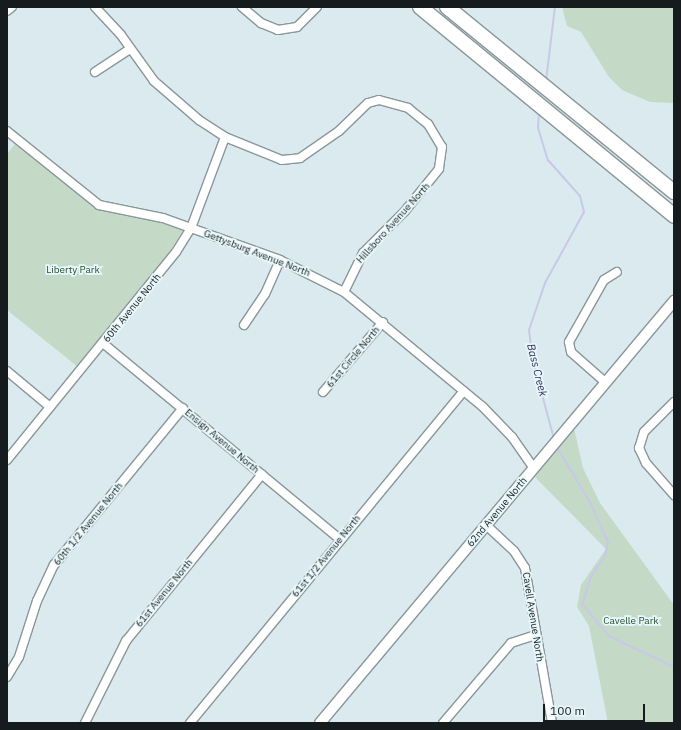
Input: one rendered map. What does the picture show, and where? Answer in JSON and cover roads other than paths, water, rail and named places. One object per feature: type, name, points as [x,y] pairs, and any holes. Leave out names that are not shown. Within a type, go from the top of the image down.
[{"type":"highway","points":[[420,7],[674,216]]},
{"type":"highway","points":[[447,7],[674,192]]},
{"type":"street","points":[[7,11],[12,7]]},
{"type":"street","name":"Hillsboro Avenue North","points":[[95,7],[166,93],[225,137],[282,160],[294,161],[339,130],[368,103],[379,100],[408,108],[435,133],[444,153],[439,169],[404,212],[363,253],[344,292]]},
{"type":"street","points":[[242,7],[261,23],[278,30],[297,27],[317,7]]},
{"type":"street","points":[[95,72],[130,49]]},
{"type":"street","name":"Gettysburg Avenue North","points":[[7,131],[99,205],[149,214],[191,228],[280,260],[344,292],[382,322],[499,422],[534,468]]},
{"type":"street","name":"60th Avenue North","points":[[7,460],[104,344],[166,266],[191,228],[225,137]]},
{"type":"street","points":[[244,325],[264,294],[280,260]]},
{"type":"street","points":[[605,382],[571,352],[569,342],[604,280],[617,272]]},
{"type":"street","name":"62nd Avenue North","points":[[320,723],[674,301]]},
{"type":"street","name":"61st Circle North","points":[[323,392],[382,322]]},
{"type":"street","name":"Ensign Avenue North","points":[[104,344],[340,539]]},
{"type":"street","points":[[7,371],[50,407]]},
{"type":"street","name":"61st 1/2 Avenue North","points":[[190,723],[340,539],[464,391]]},
{"type":"street","points":[[674,402],[655,419],[640,440],[641,456],[674,495]]},
{"type":"street","name":"60th 1/2 Avenue North","points":[[7,676],[21,651],[37,601],[54,565],[183,408]]},
{"type":"street","name":"61st Avenue North","points":[[85,723],[126,641],[262,474]]},
{"type":"street","name":"Cavell Avenue North","points":[[486,525],[514,551],[525,568],[535,635],[552,723]]},
{"type":"street","points":[[443,723],[511,643],[535,635]]},
{"type":"waterway","name":"Bass Creek","points":[[546,81],[555,7]]},
{"type":"waterway","name":"Bass Creek","points":[[539,113],[538,128],[548,160],[580,196],[584,212],[545,283],[529,330],[533,361],[554,439]]},
{"type":"waterway","name":"Bass Creek","points":[[557,447],[591,504],[608,542],[605,556],[591,577],[582,604],[609,636],[674,667]]},
{"type":"park label","name":"Liberty Park","points":[[73,270]]},
{"type":"park label","name":"Cavelle Park","points":[[631,621]]}]
